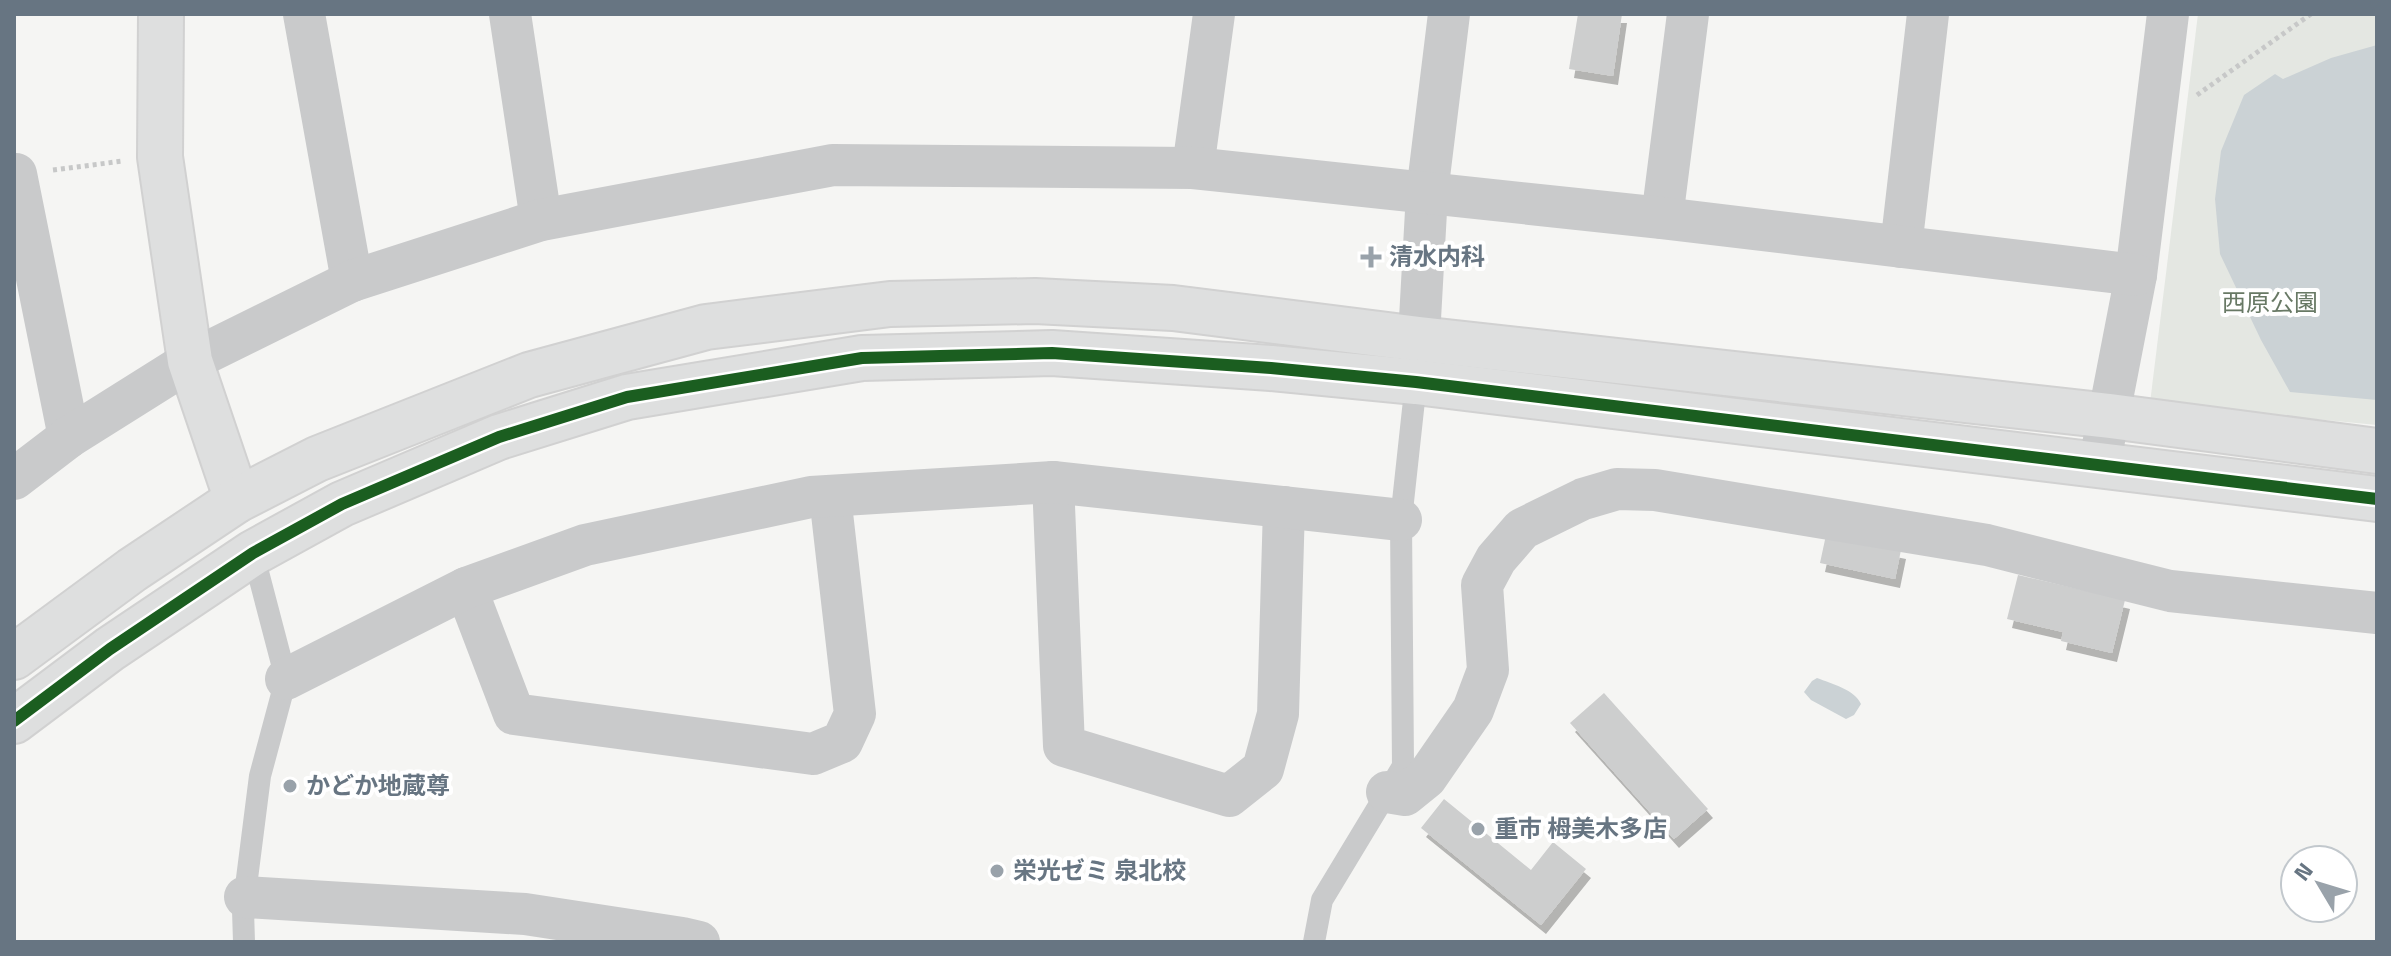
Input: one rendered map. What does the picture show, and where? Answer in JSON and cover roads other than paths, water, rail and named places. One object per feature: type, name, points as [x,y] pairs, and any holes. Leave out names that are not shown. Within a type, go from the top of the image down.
[{"type":"street","points":[[161,14],[160,157],[190,361],[253,553]]},
{"type":"street","points":[[304,14],[352,281]]},
{"type":"street","points":[[510,14],[541,220]]},
{"type":"street","points":[[1193,168],[1214,14]]},
{"type":"street","points":[[1416,382],[1427,193],[1449,14]]},
{"type":"street","points":[[1662,218],[1688,14]]},
{"type":"street","points":[[1901,247],[1928,14]]},
{"type":"street","points":[[2099,466],[2136,275],[2168,14]]},
{"type":"street","points":[[14,479],[69,437],[190,361],[352,281],[541,220],[833,165],[1193,168],[1662,218],[2136,275]]},
{"type":"street","points":[[15,174],[69,437]]},
{"type":"street","points":[[14,657],[132,570],[237,500],[317,459],[529,375],[706,327],[890,304],[1035,301],[1173,308],[1419,339],[2110,416],[2377,451]]},
{"type":"street","points":[[14,721],[110,649],[253,553],[342,504],[499,437],[627,397],[862,358],[1052,353],[1271,368],[1416,382],[2377,499]]},
{"type":"street","points":[[286,679],[466,588],[585,545],[811,497],[1053,482],[1401,520]]},
{"type":"street","points":[[1053,482],[1064,746],[1229,796],[1263,769],[1278,714],[1284,507]]},
{"type":"street","points":[[1387,792],[1405,795],[1426,778],[1473,710],[1488,670],[1482,585],[1496,559],[1522,529],[1583,499],[1617,489],[1655,490],[1987,545],[2170,591],[2377,613]]},
{"type":"street","points":[[466,588],[514,714],[813,754],[842,742],[855,714],[830,496]]},
{"type":"street","points":[[244,903],[525,914],[699,942]]},
{"type":"lane","points":[[1314,942],[1322,900],[1403,766],[1401,520],[1416,382]]},
{"type":"lane","points":[[244,942],[244,903],[260,776],[286,679],[253,553]]},
{"type":"place","name":"清水内科","points":[[1371,257]]},
{"type":"place","name":"かどか地蔵尊","points":[[290,786]]},
{"type":"place","name":"重市 栂美木多店","points":[[1478,829]]},
{"type":"place","name":"栄光ゼミ 泉北校","points":[[997,871]]},
{"type":"park label","name":"西原公園","points":[[2270,303]]}]
